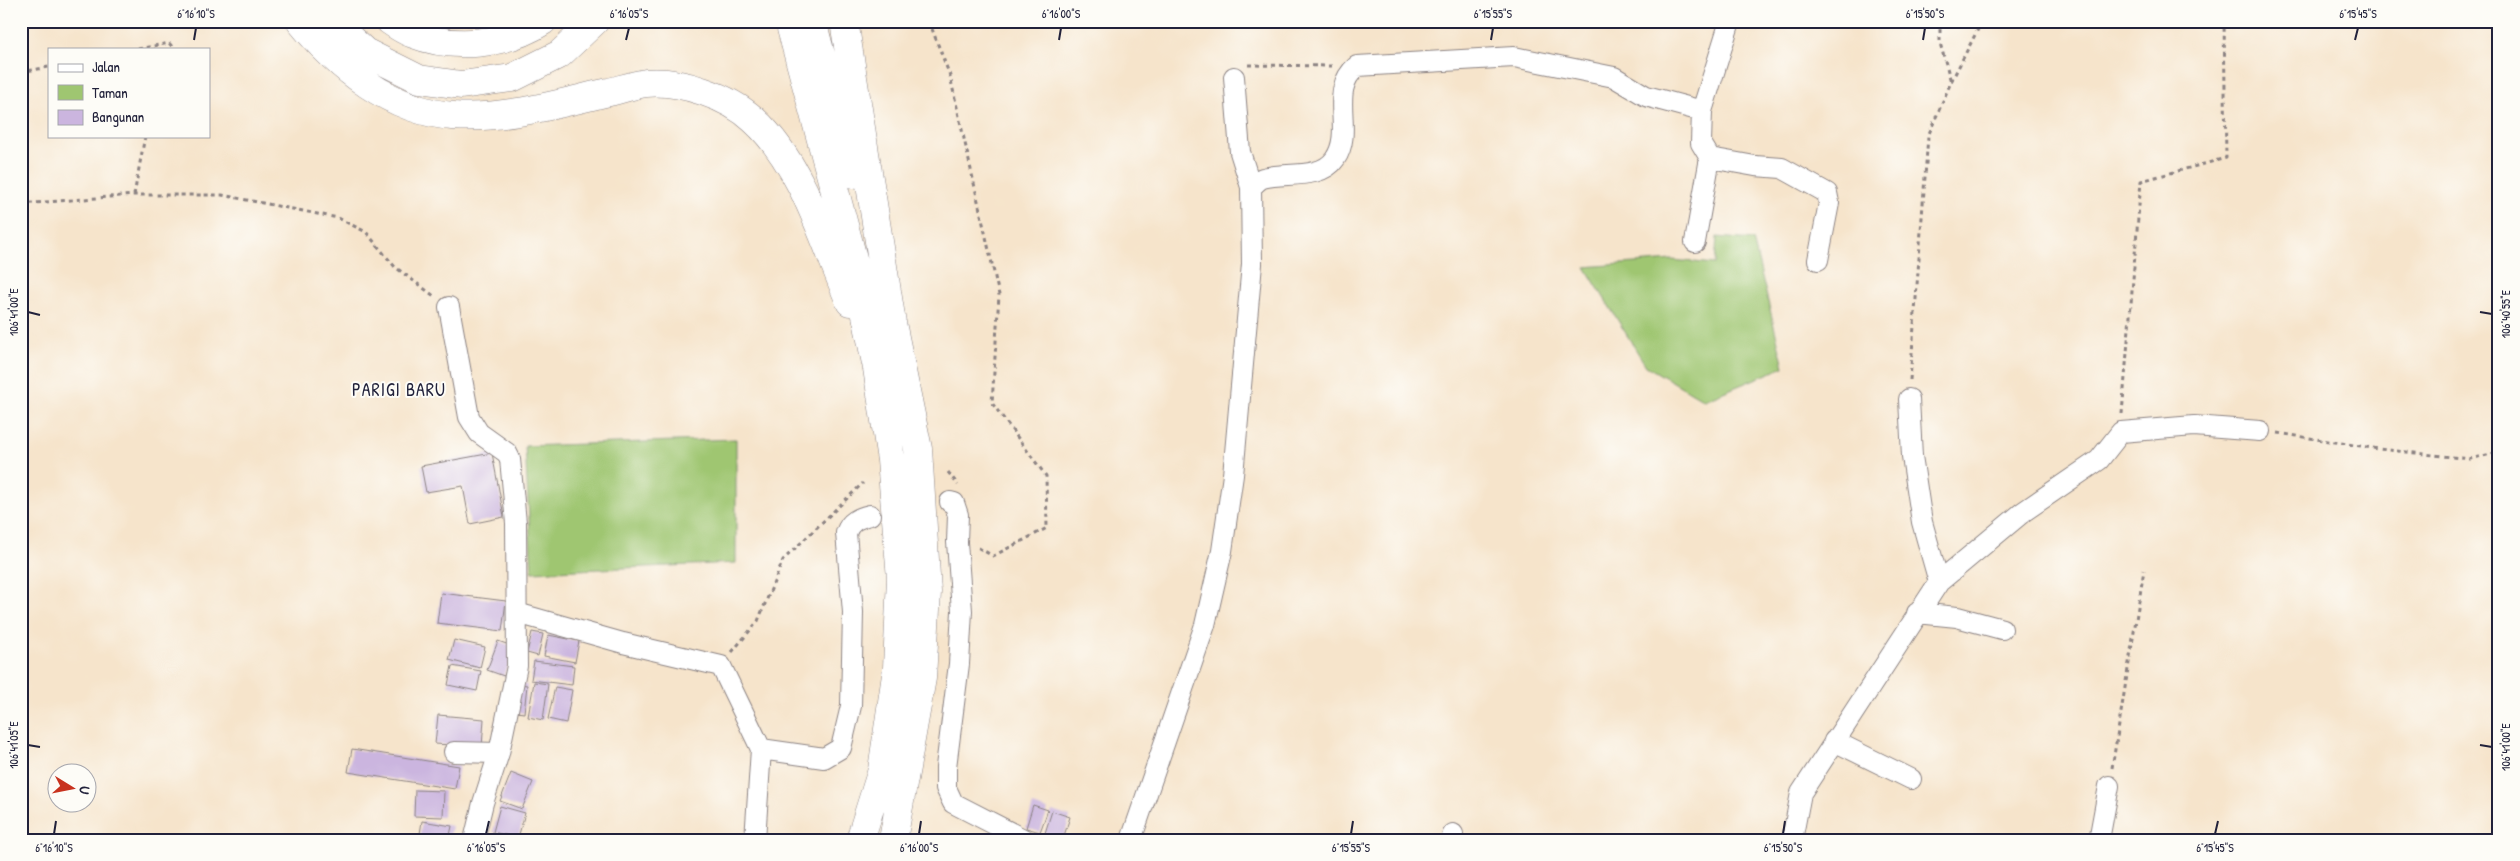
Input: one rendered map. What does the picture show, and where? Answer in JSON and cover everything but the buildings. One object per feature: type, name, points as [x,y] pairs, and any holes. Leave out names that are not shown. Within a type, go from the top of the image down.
[{"type":"highway","points":[[300,21],[318,43],[368,85],[405,105],[453,116],[512,113],[647,83],[693,87],[726,100],[754,119],[782,152],[806,197],[878,368]]},
{"type":"highway","points":[[331,21],[374,57],[419,79],[461,86],[512,78],[560,54],[595,21]]},
{"type":"highway","points":[[390,21],[413,34],[448,44],[496,42],[543,21]]},
{"type":"highway","points":[[789,21],[858,277],[878,368],[891,460],[901,578],[897,668],[883,761],[860,840]]},
{"type":"highway","points":[[812,21],[892,323]]},
{"type":"highway","points":[[844,21],[892,323],[918,449],[927,592],[922,678],[893,840]]},
{"type":"street","points":[[1694,242],[1710,158],[1701,143],[1702,111],[1730,21]]},
{"type":"street","points":[[1251,187],[1261,178],[1323,170],[1334,161],[1342,145],[1343,86],[1347,75],[1357,66],[1514,57],[1614,77],[1646,96],[1702,111]]},
{"type":"street","points":[[1131,840],[1205,625],[1222,551],[1233,475],[1251,273],[1251,187],[1240,152],[1234,77]]},
{"type":"street","points":[[1710,158],[1755,166],[1782,168],[1827,193],[1829,203],[1818,260]]},
{"type":"street","points":[[449,307],[469,417],[479,433],[507,453],[510,459],[516,523],[517,666],[499,753],[483,803],[474,840]]},
{"type":"street","points":[[1909,398],[1912,456],[1922,522],[1939,582]]},
{"type":"street","points":[[1792,840],[1801,793],[1939,582],[2022,512],[2099,460],[2121,432],[2194,426],[2260,430]]},
{"type":"street","points":[[956,496],[954,503],[958,515],[957,542],[962,611],[959,664],[946,766],[946,788],[953,803],[1025,840]]},
{"type":"street","points":[[760,749],[824,758],[841,748],[851,706],[853,612],[846,533],[848,525],[857,518],[870,515]]},
{"type":"street","points":[[517,613],[623,643],[721,666],[760,749],[755,840]]},
{"type":"street","points":[[1917,613],[1957,617],[2002,629]]},
{"type":"street","points":[[1834,741],[1911,779]]},
{"type":"street","points":[[454,752],[499,753]]},
{"type":"street","points":[[2099,840],[2109,786]]},
{"type":"path","points":[[929,21],[950,76],[999,294],[992,403],[1046,476],[1047,528],[993,556],[977,549],[976,540]]},
{"type":"path","points":[[1940,21],[1940,43],[1951,82]]},
{"type":"path","points":[[1909,398],[1928,136],[1951,82],[1978,29],[1979,21]]},
{"type":"path","points":[[2121,432],[2141,181],[2226,158],[2224,21]]},
{"type":"path","points":[[142,48],[169,42],[173,48]]},
{"type":"path","points":[[1234,77],[1238,67],[1255,64],[1357,66]]},
{"type":"path","points":[[21,72],[48,67]]},
{"type":"path","points":[[134,195],[145,138]]},
{"type":"path","points":[[21,153],[21,178]]},
{"type":"path","points":[[21,204],[134,195],[222,194],[338,218],[366,232],[395,268],[449,307]]},
{"type":"path","points":[[2260,430],[2379,449],[2470,459],[2499,452]]},
{"type":"path","points":[[948,472],[956,496]]},
{"type":"path","points":[[721,666],[758,621],[783,560],[863,483]]},
{"type":"path","points":[[2109,786],[2144,570]]},
{"type":"green space","points":[[1717,237],[1753,240],[1784,367],[1704,400],[1646,366],[1585,267],[1672,260],[1715,264]]},
{"type":"green space","points":[[736,439],[736,563],[532,572],[525,446]]},
{"type":"district","name":"PARIGI BARU","points":[[399,389]]}]
